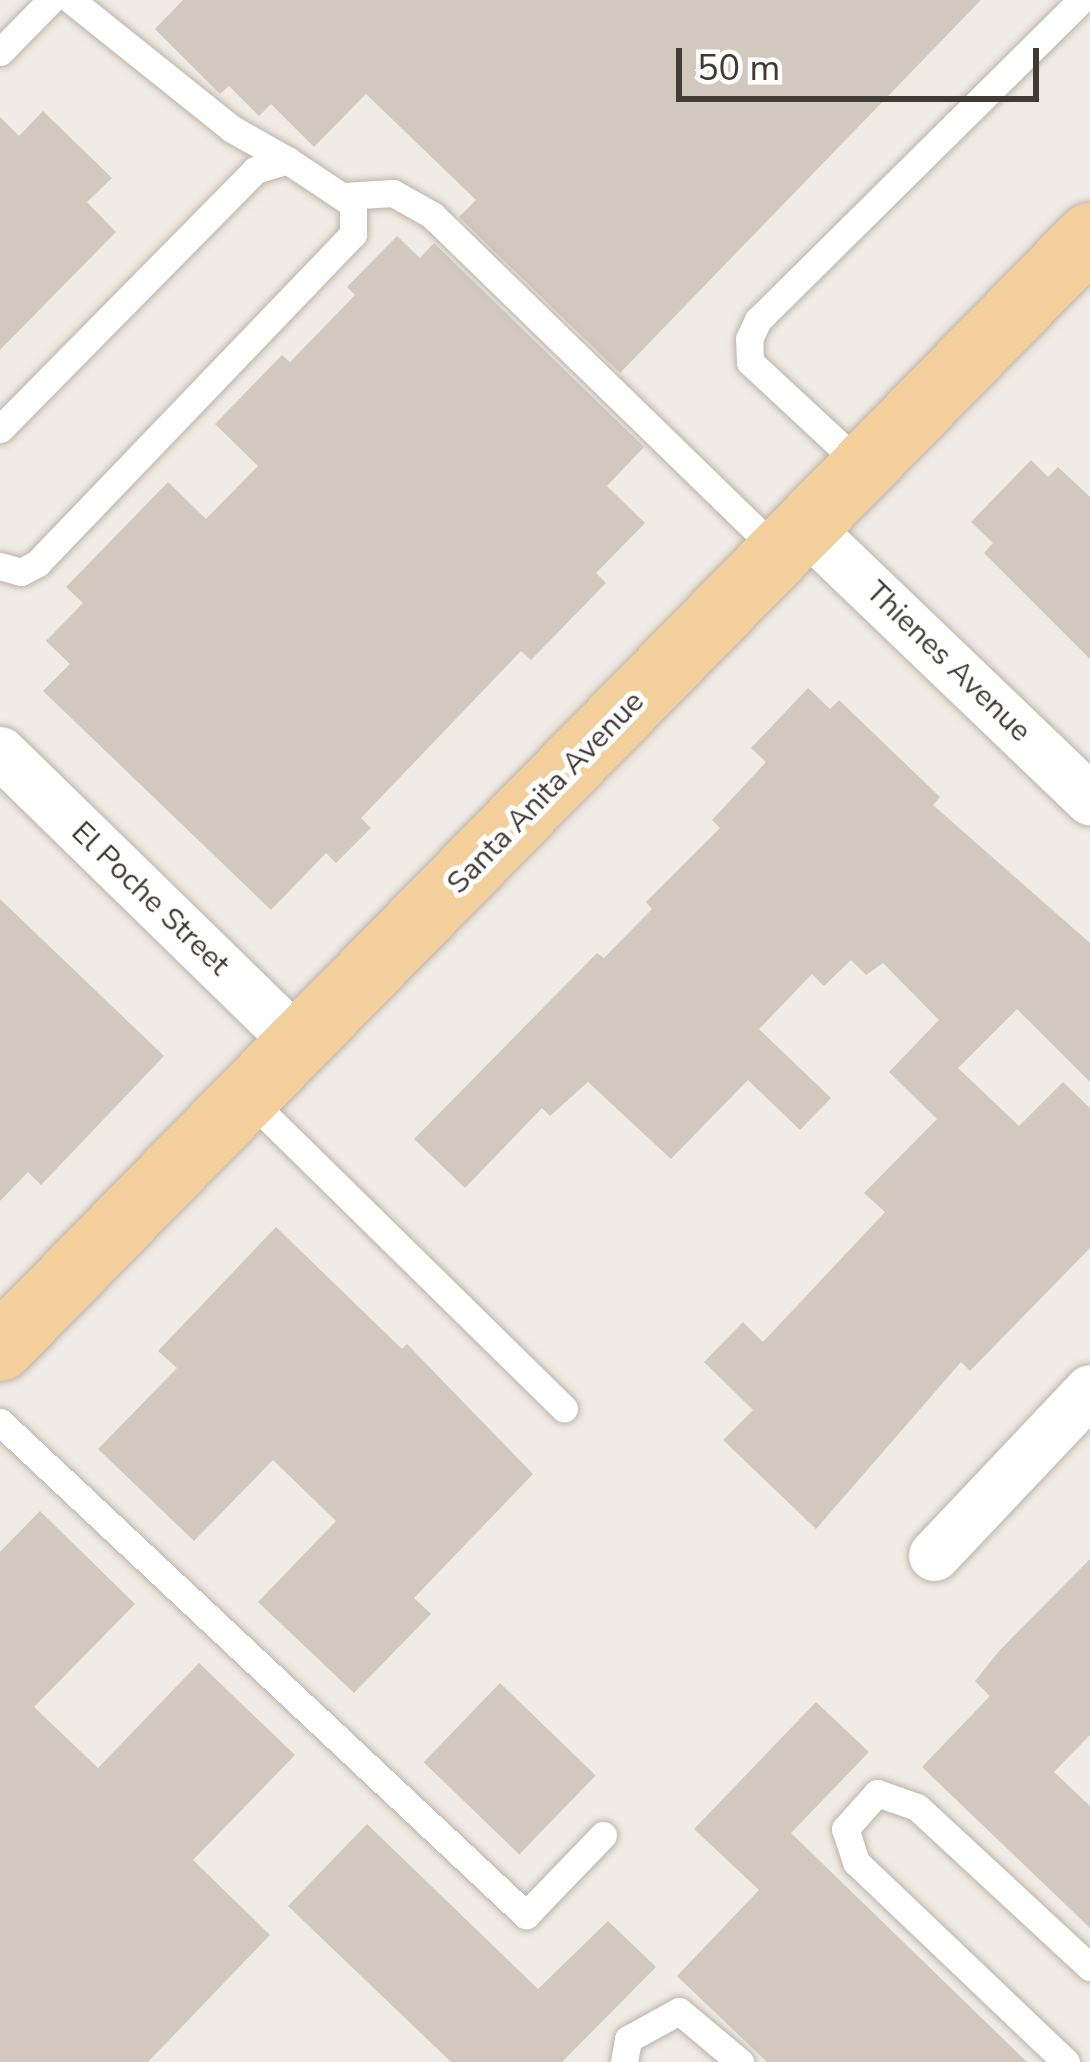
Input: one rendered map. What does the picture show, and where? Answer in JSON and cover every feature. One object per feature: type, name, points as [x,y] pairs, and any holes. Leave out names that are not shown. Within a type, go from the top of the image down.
[{"type":"main road","name":"Santa Anita Avenue","points":[[0,1348],[1090,236]]},
{"type":"street","name":"Thienes Avenue","points":[[792,539],[1090,799]]},
{"type":"street","name":"El Poche Street","points":[[0,752],[300,1045]]},
{"type":"street","points":[[934,1555],[1090,1390]]},
{"type":"lane","points":[[0,52],[51,0]]},
{"type":"lane","points":[[0,566],[21,572],[38,563],[353,234],[353,204],[344,196],[232,129],[71,0]]},
{"type":"lane","points":[[863,467],[750,362],[749,339],[758,320],[1081,0]]},
{"type":"lane","points":[[0,430],[255,170],[287,160]]},
{"type":"lane","points":[[344,196],[393,193],[432,215],[792,539]]},
{"type":"lane","points":[[248,1098],[564,1408]]},
{"type":"lane","points":[[0,1422],[526,1915],[603,1835]]},
{"type":"lane","points":[[1066,2062],[856,1862],[845,1829],[877,1793],[917,1807],[1090,1967]]},
{"type":"lane","points":[[624,2062],[628,2039],[679,2011],[740,2062]]},
{"type":"building","points":[[183,0],[981,0],[620,373],[459,217],[476,200],[366,94],[314,147],[271,104],[259,116],[229,86],[220,94],[155,29]]},
{"type":"building","points":[[43,111],[112,178],[87,202],[116,232],[0,350],[0,117],[19,136]]},
{"type":"building","points":[[397,236],[420,258],[434,243],[644,447],[607,486],[645,523],[596,573],[606,583],[531,660],[521,651],[361,818],[371,828],[336,863],[326,853],[271,910],[43,691],[70,664],[46,641],[83,603],[66,587],[168,482],[206,519],[258,466],[215,424],[282,355],[290,362],[355,295],[347,287]]},
{"type":"building","points":[[1031,460],[1048,477],[1058,467],[1090,497],[1090,659],[984,553],[993,543],[971,522]]},
{"type":"building","points":[[808,688],[830,709],[839,700],[940,797],[933,805],[1090,943],[1090,1082],[1017,1009],[958,1068],[1019,1126],[1063,1082],[1090,1108],[1090,1248],[970,1371],[961,1362],[816,1529],[723,1440],[753,1410],[704,1362],[743,1322],[763,1342],[885,1212],[864,1193],[937,1119],[889,1072],[939,1020],[883,963],[866,975],[851,960],[824,986],[812,974],[759,1029],[831,1098],[800,1130],[748,1080],[671,1159],[588,1082],[550,1116],[542,1108],[465,1188],[414,1139],[597,953],[604,958],[652,909],[646,902],[720,828],[712,820],[766,762],[751,748]]},
{"type":"building","points":[[0,899],[164,1056],[41,1185],[28,1172],[0,1201]]},
{"type":"building","points":[[276,1227],[402,1349],[407,1344],[533,1474],[414,1598],[431,1614],[354,1693],[258,1602],[336,1521],[273,1460],[194,1541],[98,1449],[177,1368],[158,1351]]},
{"type":"building","points":[[40,1511],[135,1604],[34,1707],[98,1768],[199,1663],[295,1755],[193,1860],[270,1935],[148,2062],[0,2062],[0,1552]]},
{"type":"building","points":[[1090,1559],[1090,1735],[1054,1772],[1090,1806],[1090,1928],[922,1767],[990,1696],[975,1681],[999,1651]]},
{"type":"building","points":[[500,1683],[596,1775],[519,1855],[424,1762]]},
{"type":"building","points":[[816,1702],[869,1752],[791,1833],[1027,2062],[767,2062],[677,1976],[759,1890],[694,1829]]},
{"type":"building","points":[[367,1824],[538,1989],[608,1921],[656,1967],[562,2062],[451,2062],[288,1906]]}]
